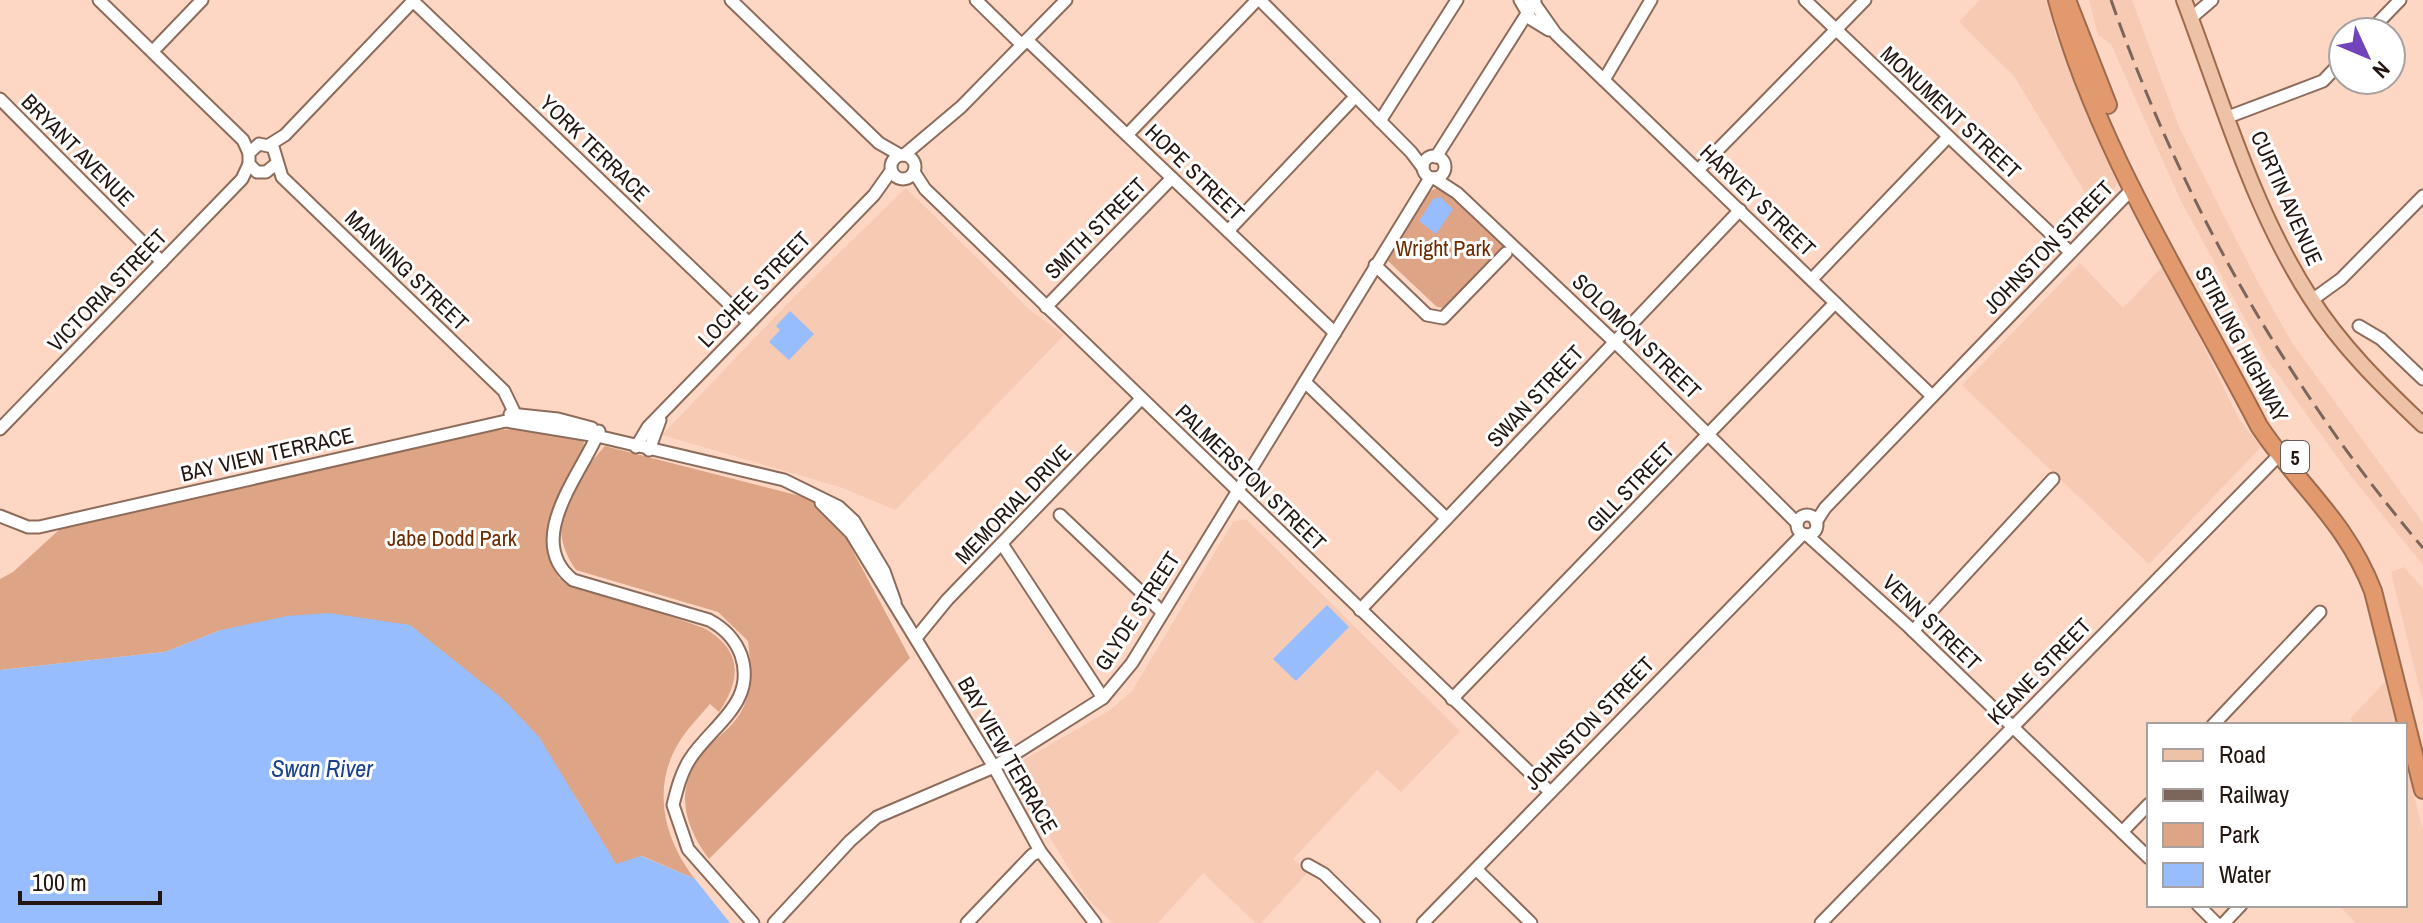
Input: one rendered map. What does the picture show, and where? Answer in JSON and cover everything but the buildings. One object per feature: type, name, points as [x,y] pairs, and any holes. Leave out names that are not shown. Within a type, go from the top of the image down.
[{"type":"highway","name":"STIRLING HIGHWAY","points":[[2057,0],[2077,61],[2133,188],[2259,426],[2332,514],[2362,563],[2373,591],[2415,741],[2423,790]]},
{"type":"highway","name":"STIRLING HIGHWAY","points":[[2067,0],[2139,177],[2282,451]]},
{"type":"main road","name":"CURTIN AVENUE","points":[[2184,0],[2272,228],[2312,300],[2386,389],[2423,425]]},
{"type":"street","points":[[99,0],[243,140],[255,165]]},
{"type":"street","points":[[153,51],[202,0]]},
{"type":"street","points":[[243,140],[264,144],[285,135],[413,0]]},
{"type":"street","name":"YORK TERRACE","points":[[413,0],[749,323]]},
{"type":"street","points":[[731,0],[902,167]]},
{"type":"street","name":"HOPE STREET","points":[[976,0],[1127,135],[1335,333]]},
{"type":"street","name":"LOCHEE STREET","points":[[644,446],[664,412],[924,141],[1066,0]]},
{"type":"street","points":[[1127,135],[1258,0]]},
{"type":"street","name":"SOLOMON STREET","points":[[1258,0],[1411,152],[1433,168],[1614,341],[1785,511],[1806,525]]},
{"type":"street","points":[[1380,121],[1457,0]]},
{"type":"street","name":"HARVEY STREET","points":[[1520,0],[1532,4],[1556,34],[1932,396]]},
{"type":"street","points":[[1604,80],[1651,0]]},
{"type":"street","name":"MONUMENT STREET","points":[[1805,0],[2070,252]]},
{"type":"street","points":[[1698,170],[1865,0]]},
{"type":"street","points":[[2191,18],[2212,0]]},
{"type":"street","points":[[2384,16],[2400,0]]},
{"type":"street","name":"GLYDE STREET","points":[[774,923],[825,867],[877,817],[994,767],[1103,698],[1132,663],[1532,4]]},
{"type":"street","points":[[2228,117],[2327,77]]},
{"type":"street","points":[[1228,231],[1355,97]]},
{"type":"street","name":"BRYANT AVENUE","points":[[0,99],[162,262]]},
{"type":"street","points":[[255,165],[277,160],[285,135]]},
{"type":"street","points":[[1812,279],[1948,137]]},
{"type":"street","points":[[255,165],[264,144]]},
{"type":"street","name":"MANNING STREET","points":[[264,144],[277,160],[282,177]]},
{"type":"street","name":"VICTORIA STREET","points":[[0,429],[255,165]]},
{"type":"street","name":"MANNING STREET","points":[[255,165],[282,177],[504,391],[513,418]]},
{"type":"street","name":"PALMERSTON STREET","points":[[902,167],[1550,792]]},
{"type":"street","name":"SMITH STREET","points":[[1046,307],[1172,178]]},
{"type":"street","name":"JOHNSTON STREET","points":[[1423,923],[2133,188]]},
{"type":"street","points":[[2312,300],[2341,279],[2423,196]]},
{"type":"street","name":"SWAN STREET","points":[[1360,610],[1740,210]]},
{"type":"street","points":[[1375,265],[1427,315],[1443,318],[1506,253]]},
{"type":"street","name":"GILL STREET","points":[[1452,699],[1835,303]]},
{"type":"street","points":[[2359,326],[2381,339],[2423,379]]},
{"type":"street","points":[[1305,382],[1446,518]]},
{"type":"street","name":"MEMORIAL DRIVE","points":[[916,638],[947,600],[1141,399]]},
{"type":"street","name":"BAY VIEW TERRACE","points":[[17,520],[47,524],[513,418],[594,432],[784,480],[805,491],[845,525],[994,767],[1040,851],[1095,923]]},
{"type":"street","points":[[594,432],[586,461],[556,510],[556,552],[565,574],[573,580],[709,620],[726,631],[738,647],[745,681],[740,698],[691,756],[673,805],[688,849],[753,923]]},
{"type":"street","name":"KEANE STREET","points":[[1821,923],[2282,451]]},
{"type":"street","points":[[1913,631],[2053,479]]},
{"type":"street","points":[[0,508],[17,520]]},
{"type":"street","points":[[1060,515],[1162,612]]},
{"type":"street","points":[[0,516],[17,520]]},
{"type":"street","name":"VENN STREET","points":[[1806,525],[1825,549],[2147,856]]},
{"type":"street","points":[[1002,544],[1103,698]]},
{"type":"street","points":[[2215,723],[2320,612]]},
{"type":"street","points":[[2122,832],[2147,806]]},
{"type":"street","points":[[967,923],[1032,855],[1040,851]]},
{"type":"street","points":[[1308,865],[1324,874],[1374,923]]},
{"type":"street","points":[[1476,869],[1531,923]]},
{"type":"street","points":[[2200,907],[2216,923]]},
{"type":"street","points":[[2224,923],[2239,907]]},
{"type":"shaded area","points":[[1980,0],[2047,0],[2055,34],[2119,180],[2099,215],[2014,76],[1959,22]]},
{"type":"shaded area","points":[[2089,0],[2132,0],[2179,127],[2256,279],[2292,343],[2423,523],[2423,565],[2351,476],[2266,358],[2180,199],[2111,44],[2098,35]]},
{"type":"shaded area","points":[[906,188],[1030,310],[1064,335],[895,510],[843,488],[662,435],[794,297]]},
{"type":"shaded area","points":[[2080,263],[2123,308],[2164,265],[2239,419],[2261,447],[2149,564],[1962,385]]},
{"type":"shaded area","points":[[1246,519],[1460,731],[1401,792],[1377,770],[1293,859],[1307,873],[1261,923],[1256,923],[1203,873],[1158,923],[1113,923],[1087,898],[1008,769],[1110,710],[1132,691],[1233,522]]},
{"type":"shaded area","points":[[2404,567],[2423,589],[2423,703],[2391,572]]},
{"type":"shaded area","points":[[2387,680],[2396,723],[2353,723],[2350,719]]},
{"type":"shaded area","points":[[2407,768],[2423,831],[2423,923],[2356,923],[2341,907],[2407,907]]},
{"type":"green space","name":"Wright Park","points":[[1439,187],[1505,246],[1445,308],[1437,307],[1387,260],[1426,193]]},
{"type":"green space","name":"Jabe Dodd Park","points":[[513,429],[583,437],[583,450],[551,514],[547,534],[549,555],[559,578],[704,628],[732,655],[734,676],[727,700],[719,712],[710,704],[689,729],[678,744],[665,779],[665,814],[669,831],[695,879],[642,856],[616,865],[576,798],[453,663],[410,625],[221,630],[165,652],[0,670],[0,579],[13,572],[60,529],[481,431]]},
{"type":"green space","name":"Jabe Dodd Park","points":[[605,446],[812,499],[833,514],[910,658],[709,859],[689,823],[685,797],[687,784],[699,758],[733,723],[746,700],[750,681],[748,641],[718,612],[576,570],[562,536],[565,504],[572,489]]},
{"type":"water","points":[[1440,197],[1453,209],[1436,234],[1419,221],[1433,199]]},
{"type":"water","points":[[790,311],[814,334],[789,360],[769,342],[780,330],[776,326]]},
{"type":"water","points":[[1327,605],[1349,627],[1296,681],[1273,659]]},
{"type":"water","name":"Swan River","points":[[329,613],[410,625],[504,700],[539,737],[616,864],[641,856],[695,879],[730,923],[0,923],[0,670],[165,652],[221,630],[287,616]]},
{"type":"railway","points":[[2111,0],[2170,147],[2204,219],[2242,288],[2326,422],[2423,548]]}]
